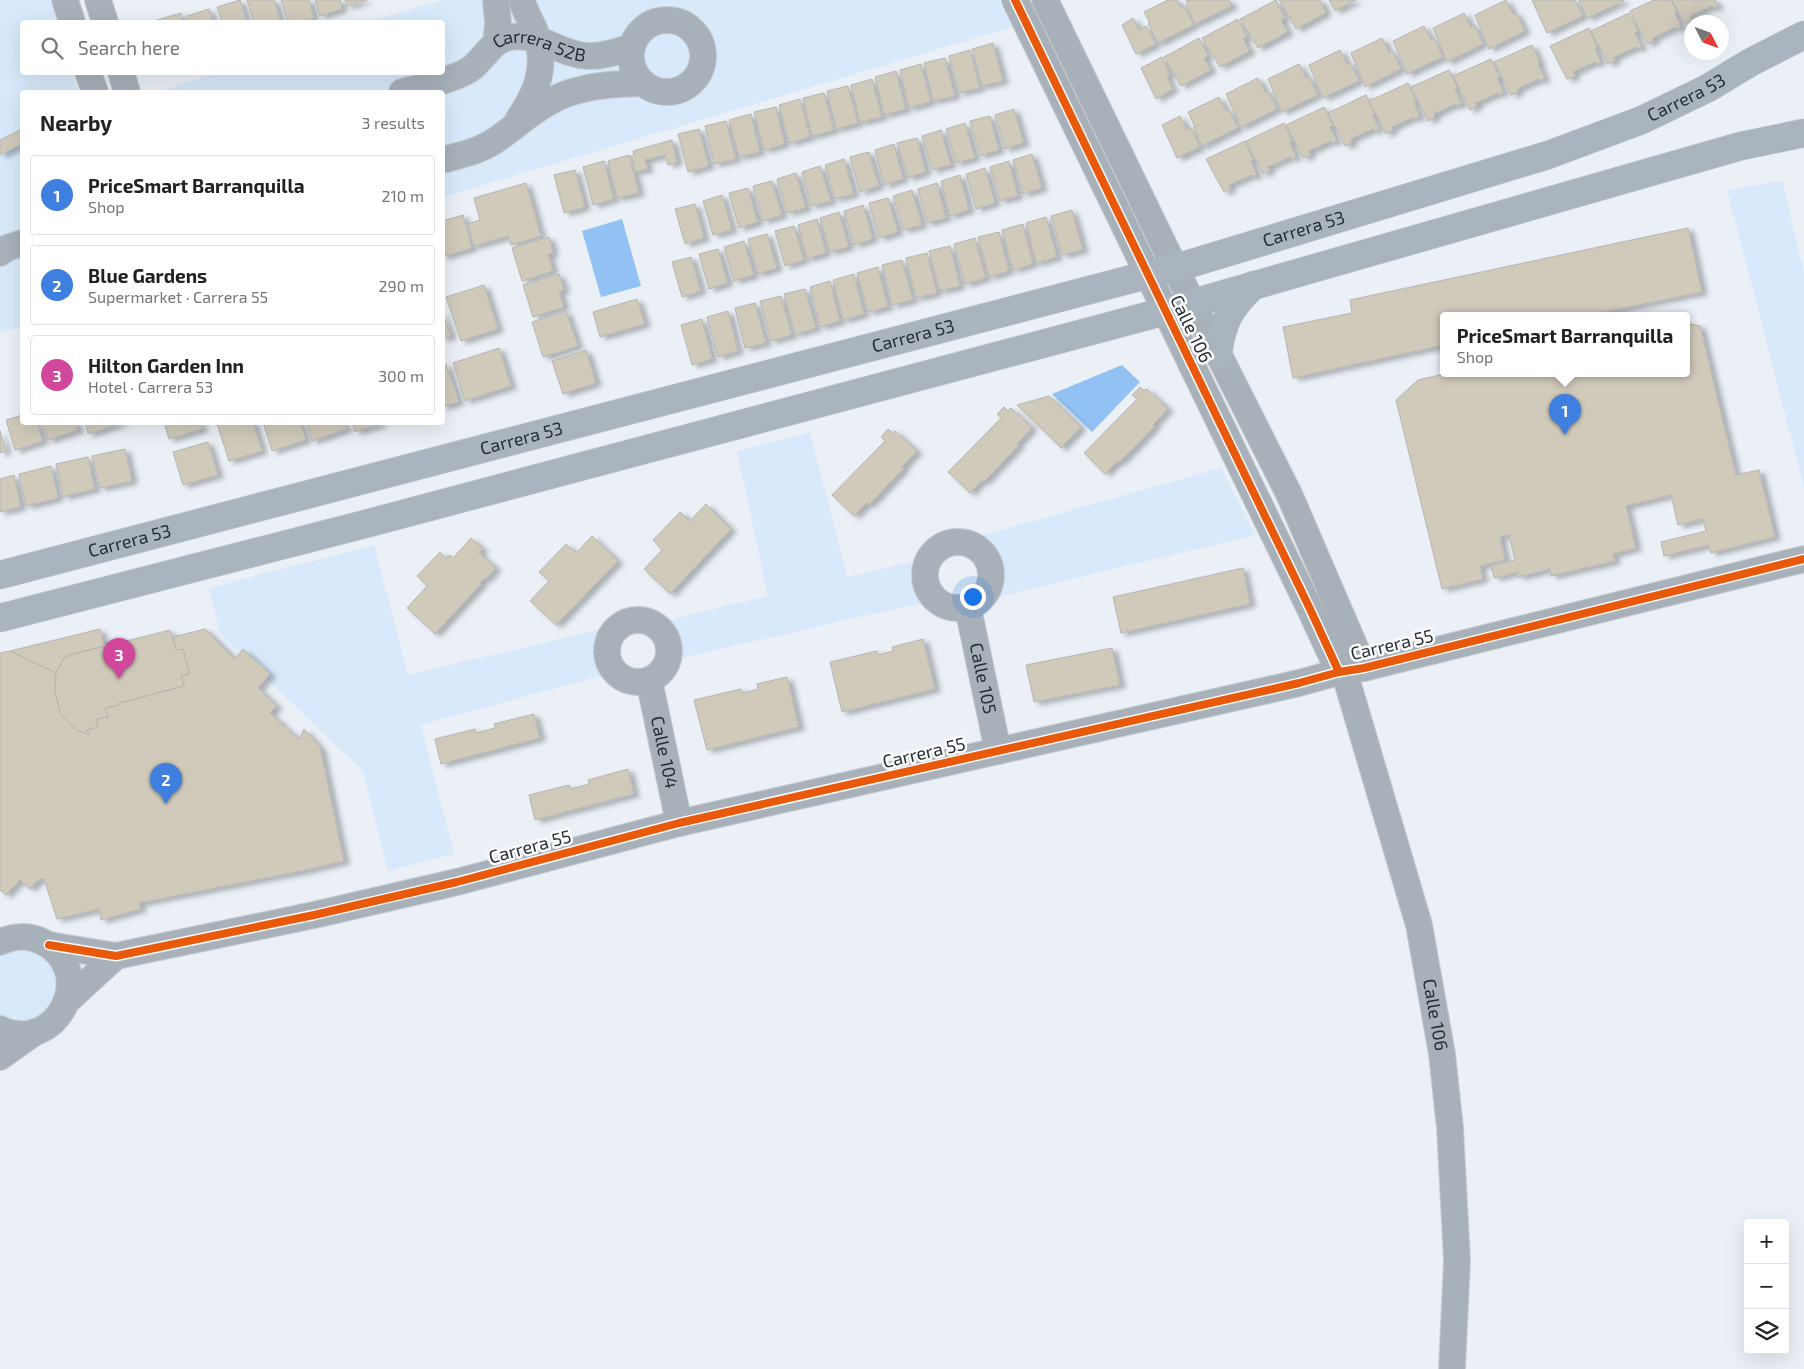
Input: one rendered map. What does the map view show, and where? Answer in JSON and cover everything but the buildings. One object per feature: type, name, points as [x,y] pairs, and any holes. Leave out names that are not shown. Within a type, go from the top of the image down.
[{"type":"main road","points":[[1752,62],[1804,20]]},
{"type":"main road","name":"Carrera 53","points":[[0,576],[1148,276],[1548,155],[1642,120],[1708,88],[1804,35]]},
{"type":"main road","points":[[0,618],[369,523],[1192,303],[1741,146],[1804,133]]},
{"type":"main road","points":[[1218,354],[1220,334],[1227,315],[1238,299],[1254,285]]},
{"type":"street","points":[[65,0],[71,20]]},
{"type":"street","points":[[98,0],[104,20]]},
{"type":"street","points":[[496,0],[498,23],[496,43]]},
{"type":"street","points":[[515,125],[537,86],[541,71],[538,39],[522,0]]},
{"type":"street","name":"Calle 106","points":[[1015,0],[1318,628],[1318,649],[1311,669],[1299,683]]},
{"type":"street","name":"Calle 106","points":[[1045,0],[1174,268],[1289,494],[1349,670],[1419,924],[1442,1054],[1450,1128],[1457,1260],[1452,1369]]},
{"type":"street","name":"Carrera 52B","points":[[409,90],[463,74],[473,68],[496,43],[515,36],[538,39],[569,53],[600,56],[632,47],[636,38],[650,24],[669,20],[679,21],[688,26],[696,32],[701,41],[704,60],[696,79],[688,86],[679,90],[659,92],[642,82],[591,87],[566,94],[515,125],[495,141],[475,151],[445,159]]},
{"type":"street","points":[[632,47],[632,66],[642,82]]},
{"type":"street","points":[[89,75],[94,90]]},
{"type":"street","points":[[122,75],[126,90]]},
{"type":"street","name":"Carrera 55","points":[[6,936],[34,938],[50,945],[116,956],[314,915],[457,882],[679,824],[1299,683],[1804,559]]},
{"type":"street","name":"Calle 105","points":[[968,608],[998,751]]},
{"type":"street","name":"Calle 106","points":[[1310,609],[1349,670]]},
{"type":"street","name":"Calle 104","points":[[649,680],[679,824]]},
{"type":"street","points":[[0,1057],[35,1032],[49,1025],[60,1015],[67,1002],[70,986],[68,970],[61,956],[50,945]]},
{"type":"street","points":[[67,1002],[116,956]]},
{"type":"street","points":[[0,1029],[21,1034],[35,1032]]},
{"type":"shaded area","points":[[0,0],[50,0],[56,20],[20,20],[20,75],[73,75],[77,90],[20,90],[20,327],[0,333]]},
{"type":"shaded area","points":[[441,0],[1002,0],[1016,26],[445,196],[445,90],[164,90],[210,75],[445,75],[445,20],[376,20]]},
{"type":"shaded area","points":[[1782,181],[1804,273],[1804,487],[1727,190]]},
{"type":"shaded area","points":[[810,432],[847,577],[917,561],[916,583],[925,602],[681,658],[680,639],[669,620],[768,596],[737,451]]},
{"type":"shaded area","points":[[1221,468],[1255,535],[997,597],[1003,578],[1002,564],[995,550],[983,535]]},
{"type":"shaded area","points":[[374,545],[408,675],[602,629],[600,652],[607,674],[421,725],[454,854],[388,871],[363,771],[220,634],[209,588]]},
{"type":"shaded area","points":[[33,949],[54,967],[57,994],[46,1012],[37,1019],[20,1022],[4,1018],[0,1015],[0,955],[5,951]]},
{"type":"water","points":[[622,219],[641,286],[601,297],[582,231]]},
{"type":"water","points":[[1122,365],[1140,382],[1092,432],[1052,394]]},
{"type":"cycle path","points":[[1015,0],[1339,672]]},
{"type":"cycle path","points":[[49,945],[116,956],[314,915],[457,882],[679,823],[1299,683],[1339,672],[1364,668],[1804,559]]},
{"type":"place","name":"PriceSmart Barranquilla","points":[[1565,435]]},
{"type":"place","name":"Hilton Garden Inn","points":[[119,679]]},
{"type":"place","name":"Blue Gardens","points":[[166,804]]}]
